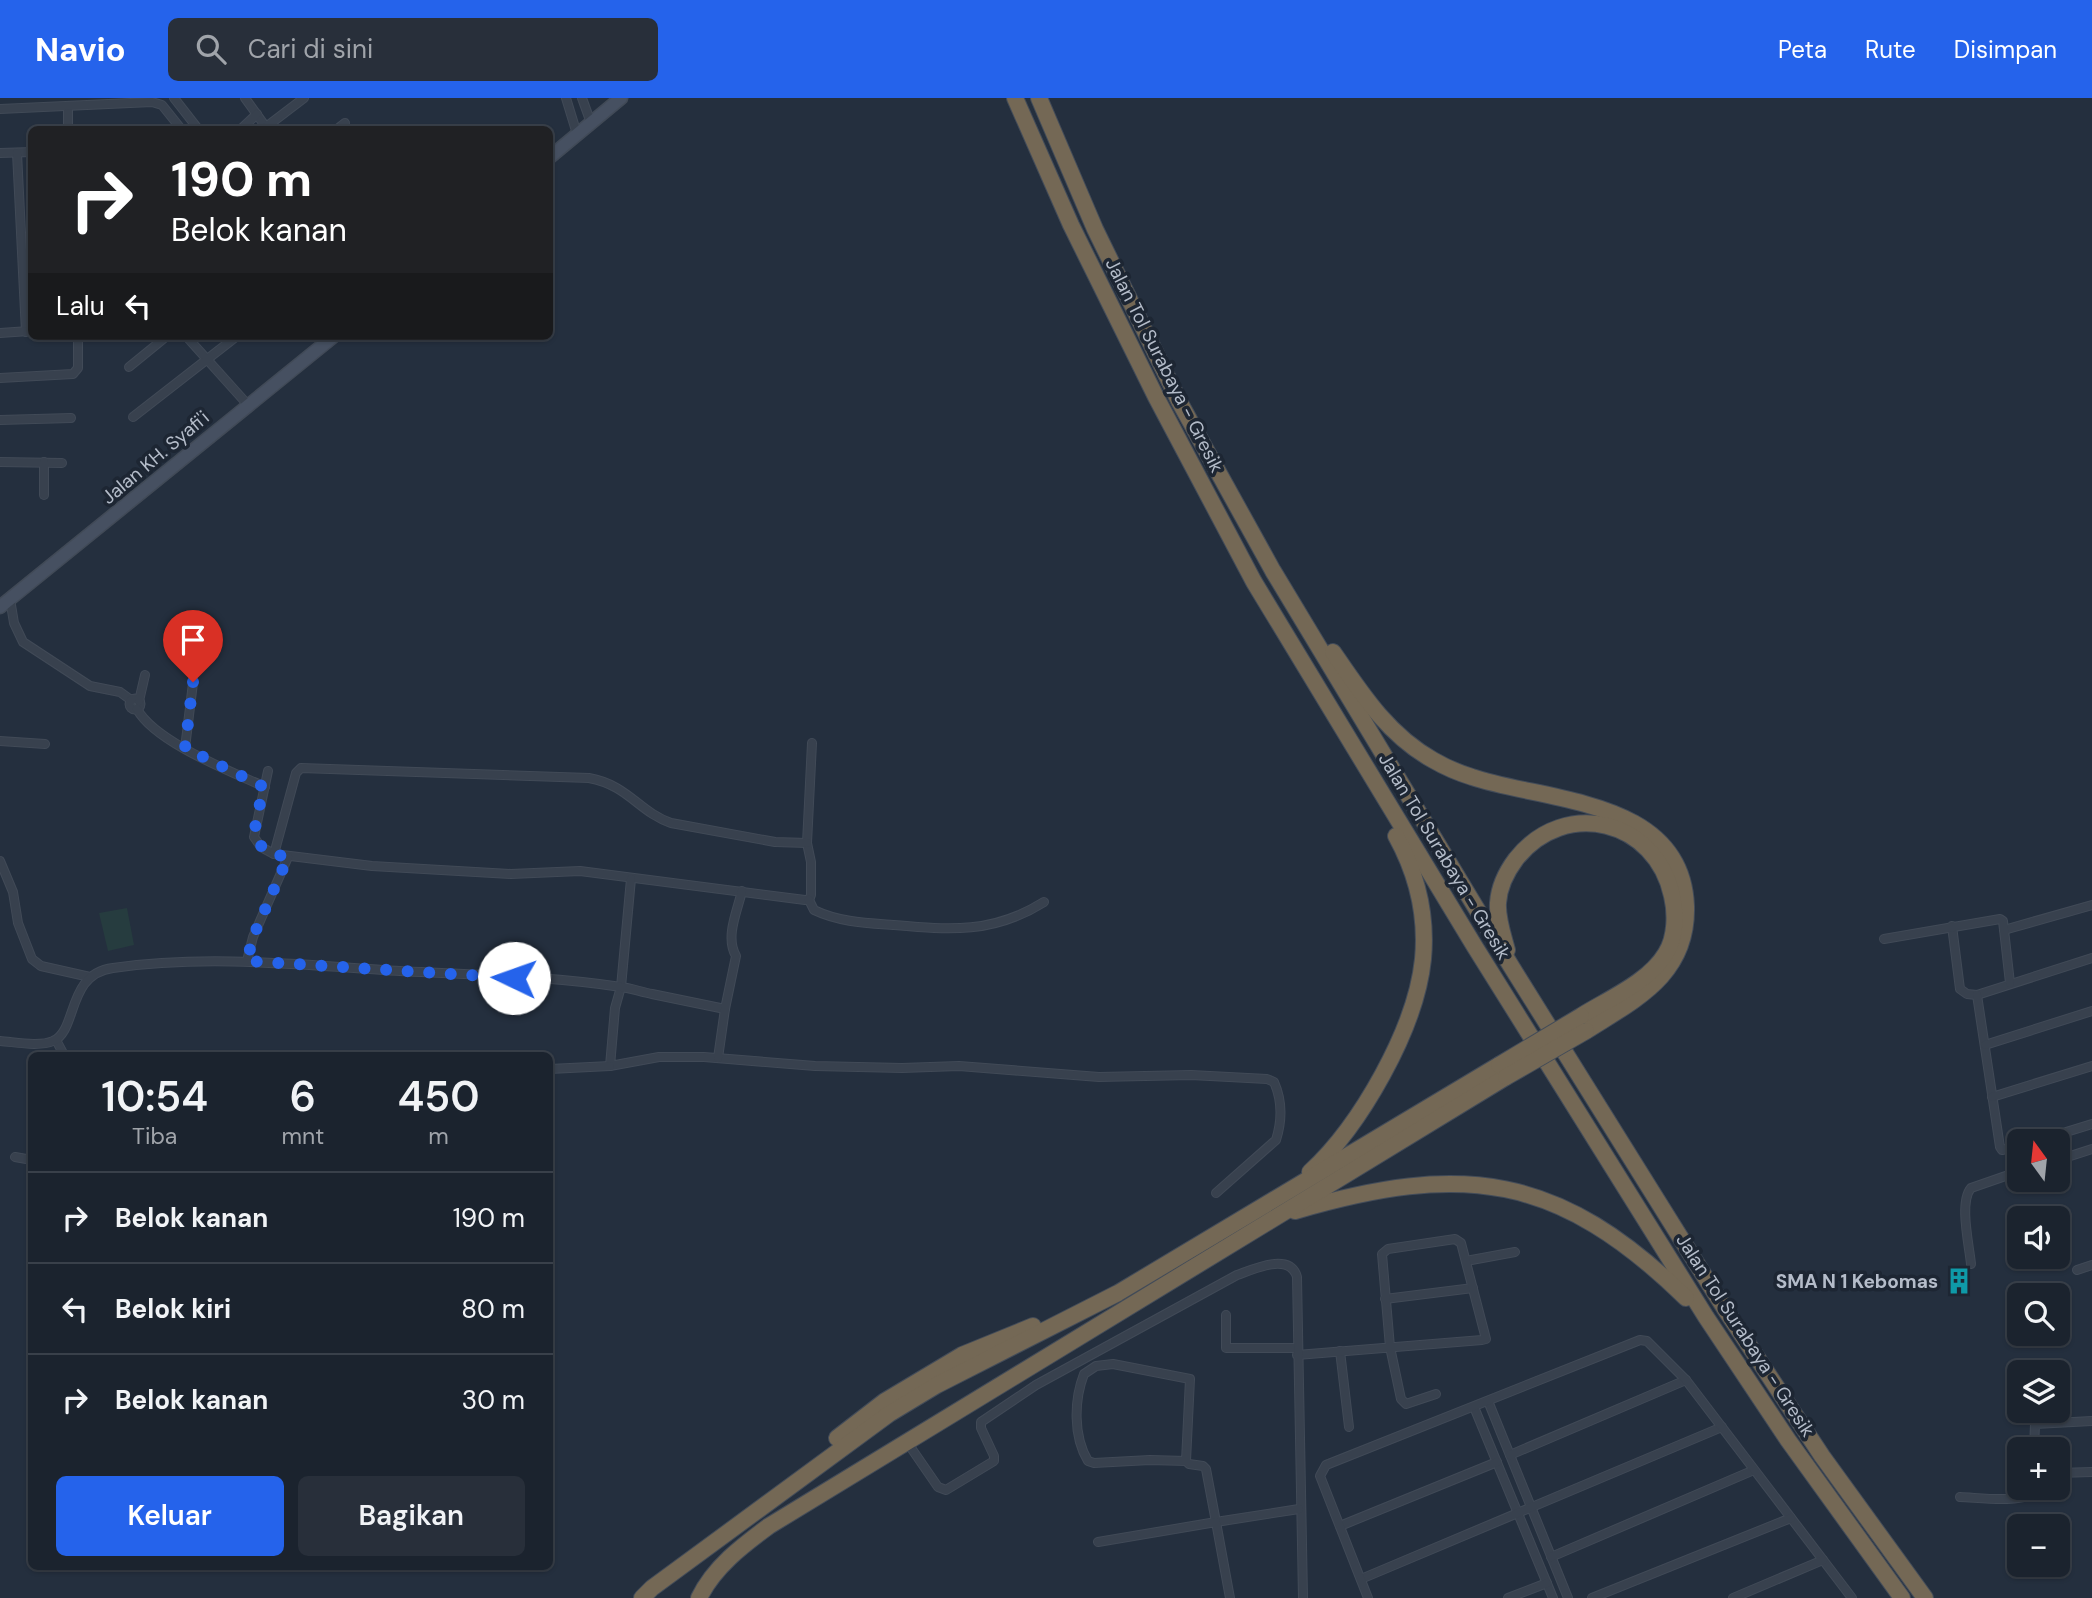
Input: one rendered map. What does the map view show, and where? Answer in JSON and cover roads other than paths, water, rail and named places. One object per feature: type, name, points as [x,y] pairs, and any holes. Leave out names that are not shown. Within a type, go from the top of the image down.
[{"type":"highway","name":"Jalan Tol Surabaya - Gresik","points":[[1015,98],[1071,226],[1230,540],[1327,704],[1706,1317],[1767,1410],[1902,1598]]},
{"type":"highway","name":"Jalan Tol Surabaya - Gresik","points":[[1039,98],[1101,241],[1180,403],[1273,571],[1511,966],[1724,1310],[1822,1456],[1924,1598]]},
{"type":"highway","points":[[642,1598],[652,1587],[738,1525],[821,1450],[885,1401],[962,1355],[1118,1293],[1583,1023],[1651,988],[1665,974],[1679,950],[1686,923],[1686,903],[1678,873],[1658,841],[1610,810],[1472,777],[1419,752],[1372,708],[1273,571]]},
{"type":"highway","points":[[1283,1197],[1324,1159],[1358,1115],[1383,1075],[1408,1016],[1423,961],[1424,931],[1419,895],[1409,861],[1327,704]]},
{"type":"highway","points":[[1511,966],[1499,920],[1498,900],[1508,872],[1530,844],[1555,829],[1587,822],[1626,832],[1642,843],[1658,861],[1670,887],[1674,908],[1671,939],[1666,953],[1645,976],[1583,1023]]},
{"type":"highway","points":[[699,1598],[712,1577],[746,1543],[769,1526],[906,1440],[1137,1303],[1503,1071]]},
{"type":"highway","points":[[1274,1217],[1347,1195],[1400,1186],[1437,1183],[1502,1187],[1543,1199],[1583,1216],[1610,1233],[1650,1262],[1706,1317]]},
{"type":"main road","points":[[553,154],[621,98]]},
{"type":"main road","name":"Jalan KH. Syafi'i","points":[[5,603],[329,340]]},
{"type":"street","points":[[174,98],[196,126]]},
{"type":"street","points":[[245,98],[266,126]]},
{"type":"street","points":[[566,98],[577,134]]},
{"type":"street","points":[[582,98],[591,122]]},
{"type":"street","points":[[269,126],[301,99]]},
{"type":"street","points":[[0,109],[37,103],[68,106],[156,100],[178,126]]},
{"type":"street","points":[[68,106],[68,126]]},
{"type":"street","points":[[244,126],[257,114]]},
{"type":"street","points":[[340,126],[345,122]]},
{"type":"street","points":[[0,152],[28,152]]},
{"type":"street","points":[[18,153],[28,315]]},
{"type":"street","points":[[0,332],[28,331]]},
{"type":"street","points":[[0,378],[74,374],[78,368],[78,340]]},
{"type":"street","points":[[129,367],[162,340]]},
{"type":"street","points":[[190,340],[248,405]]},
{"type":"street","points":[[133,417],[232,340]]},
{"type":"street","points":[[0,420],[72,418]]},
{"type":"street","points":[[0,462],[62,463]]},
{"type":"street","points":[[44,462],[44,495]]},
{"type":"street","points":[[5,603],[23,642],[90,687],[120,692],[136,703],[148,723],[185,748],[264,787]]},
{"type":"street","points":[[136,703],[145,675]]},
{"type":"street","points":[[185,748],[193,682]]},
{"type":"street","points":[[0,741],[45,744]]},
{"type":"street","points":[[812,743],[807,843],[811,862],[809,900],[814,910],[836,919],[941,930],[986,926],[1014,918],[1044,902]]},
{"type":"street","points":[[274,854],[296,773],[301,768],[589,778],[614,785],[659,818],[671,823],[775,842],[807,843]]},
{"type":"street","points":[[268,771],[254,836],[261,847],[274,854],[372,866],[512,874],[580,871],[809,900]]},
{"type":"street","points":[[247,961],[253,937],[288,857]]},
{"type":"street","points":[[0,861],[13,892],[18,923],[34,962],[90,977]]},
{"type":"street","points":[[610,1066],[615,1008],[621,987],[631,879]]},
{"type":"street","points":[[718,1058],[736,956],[730,939],[742,891]]},
{"type":"street","points":[[2004,930],[2092,905]]},
{"type":"street","points":[[1884,939],[1998,918],[2003,921],[2010,983]]},
{"type":"street","points":[[1952,926],[1960,989],[1967,994],[1977,995],[2092,958]]},
{"type":"street","points":[[0,1041],[43,1043],[56,1040],[90,977],[103,970],[132,965],[247,961],[538,979],[621,987],[725,1009]]},
{"type":"street","points":[[1977,995],[2000,1147],[2002,1150],[2007,1149]]},
{"type":"street","points":[[1984,1045],[2092,1011]]},
{"type":"street","points":[[56,1040],[62,1052]]},
{"type":"street","points":[[553,1069],[610,1066],[659,1058],[718,1058],[815,1066],[959,1066],[1099,1077],[1191,1076],[1267,1079],[1274,1082],[1281,1106],[1276,1140],[1216,1193]]},
{"type":"street","points":[[1992,1097],[2092,1066]]},
{"type":"street","points":[[2070,1131],[2092,1124]]},
{"type":"street","points":[[2070,1156],[2092,1149]]},
{"type":"street","points":[[15,1157],[28,1159]]},
{"type":"street","points":[[1971,1264],[1965,1212],[1966,1194],[1971,1188],[2007,1176]]},
{"type":"street","points":[[1226,1315],[1226,1348],[1297,1352],[1340,1351],[1390,1347],[1484,1340],[1486,1335],[1461,1243],[1455,1240],[1384,1251],[1390,1347],[1404,1403],[1436,1394]]},
{"type":"street","points":[[1466,1261],[1515,1252]]},
{"type":"street","points":[[906,1440],[938,1487],[946,1490],[994,1461],[995,1457],[980,1425],[986,1418],[1036,1385],[1237,1275],[1261,1267],[1290,1265],[1295,1271],[1303,1598]]},
{"type":"street","points":[[2077,1270],[2092,1265]]},
{"type":"street","points":[[1385,1299],[1473,1289]]},
{"type":"street","points":[[1368,1598],[1320,1476],[1326,1465],[1640,1340],[1647,1341],[1686,1380],[1852,1598]]},
{"type":"street","points":[[1340,1351],[1349,1427]]},
{"type":"street","points":[[1186,1461],[1190,1379],[1113,1364],[1096,1366],[1084,1374],[1077,1422],[1088,1461],[1186,1461],[1206,1469],[1230,1598]]},
{"type":"street","points":[[1510,1455],[1686,1380]]},
{"type":"street","points":[[1488,1401],[1568,1598]]},
{"type":"street","points":[[1474,1407],[1553,1598]]},
{"type":"street","points":[[2034,1437],[2035,1424],[2092,1421]]},
{"type":"street","points":[[1361,1579],[1722,1427]]},
{"type":"street","points":[[1340,1525],[1497,1462]]},
{"type":"street","points":[[1551,1557],[1754,1471]]},
{"type":"street","points":[[2070,1473],[2092,1472]]},
{"type":"street","points":[[1960,1497],[2007,1497]]},
{"type":"street","points":[[1098,1542],[1299,1509]]},
{"type":"street","points":[[1592,1598],[1791,1518]]},
{"type":"street","points":[[1732,1598],[1823,1560]]},
{"type":"street","points":[[1508,1598],[1547,1583]]},
{"type":"place","name":"SMA N 1 Kebomas","points":[[1959,1281]]}]
